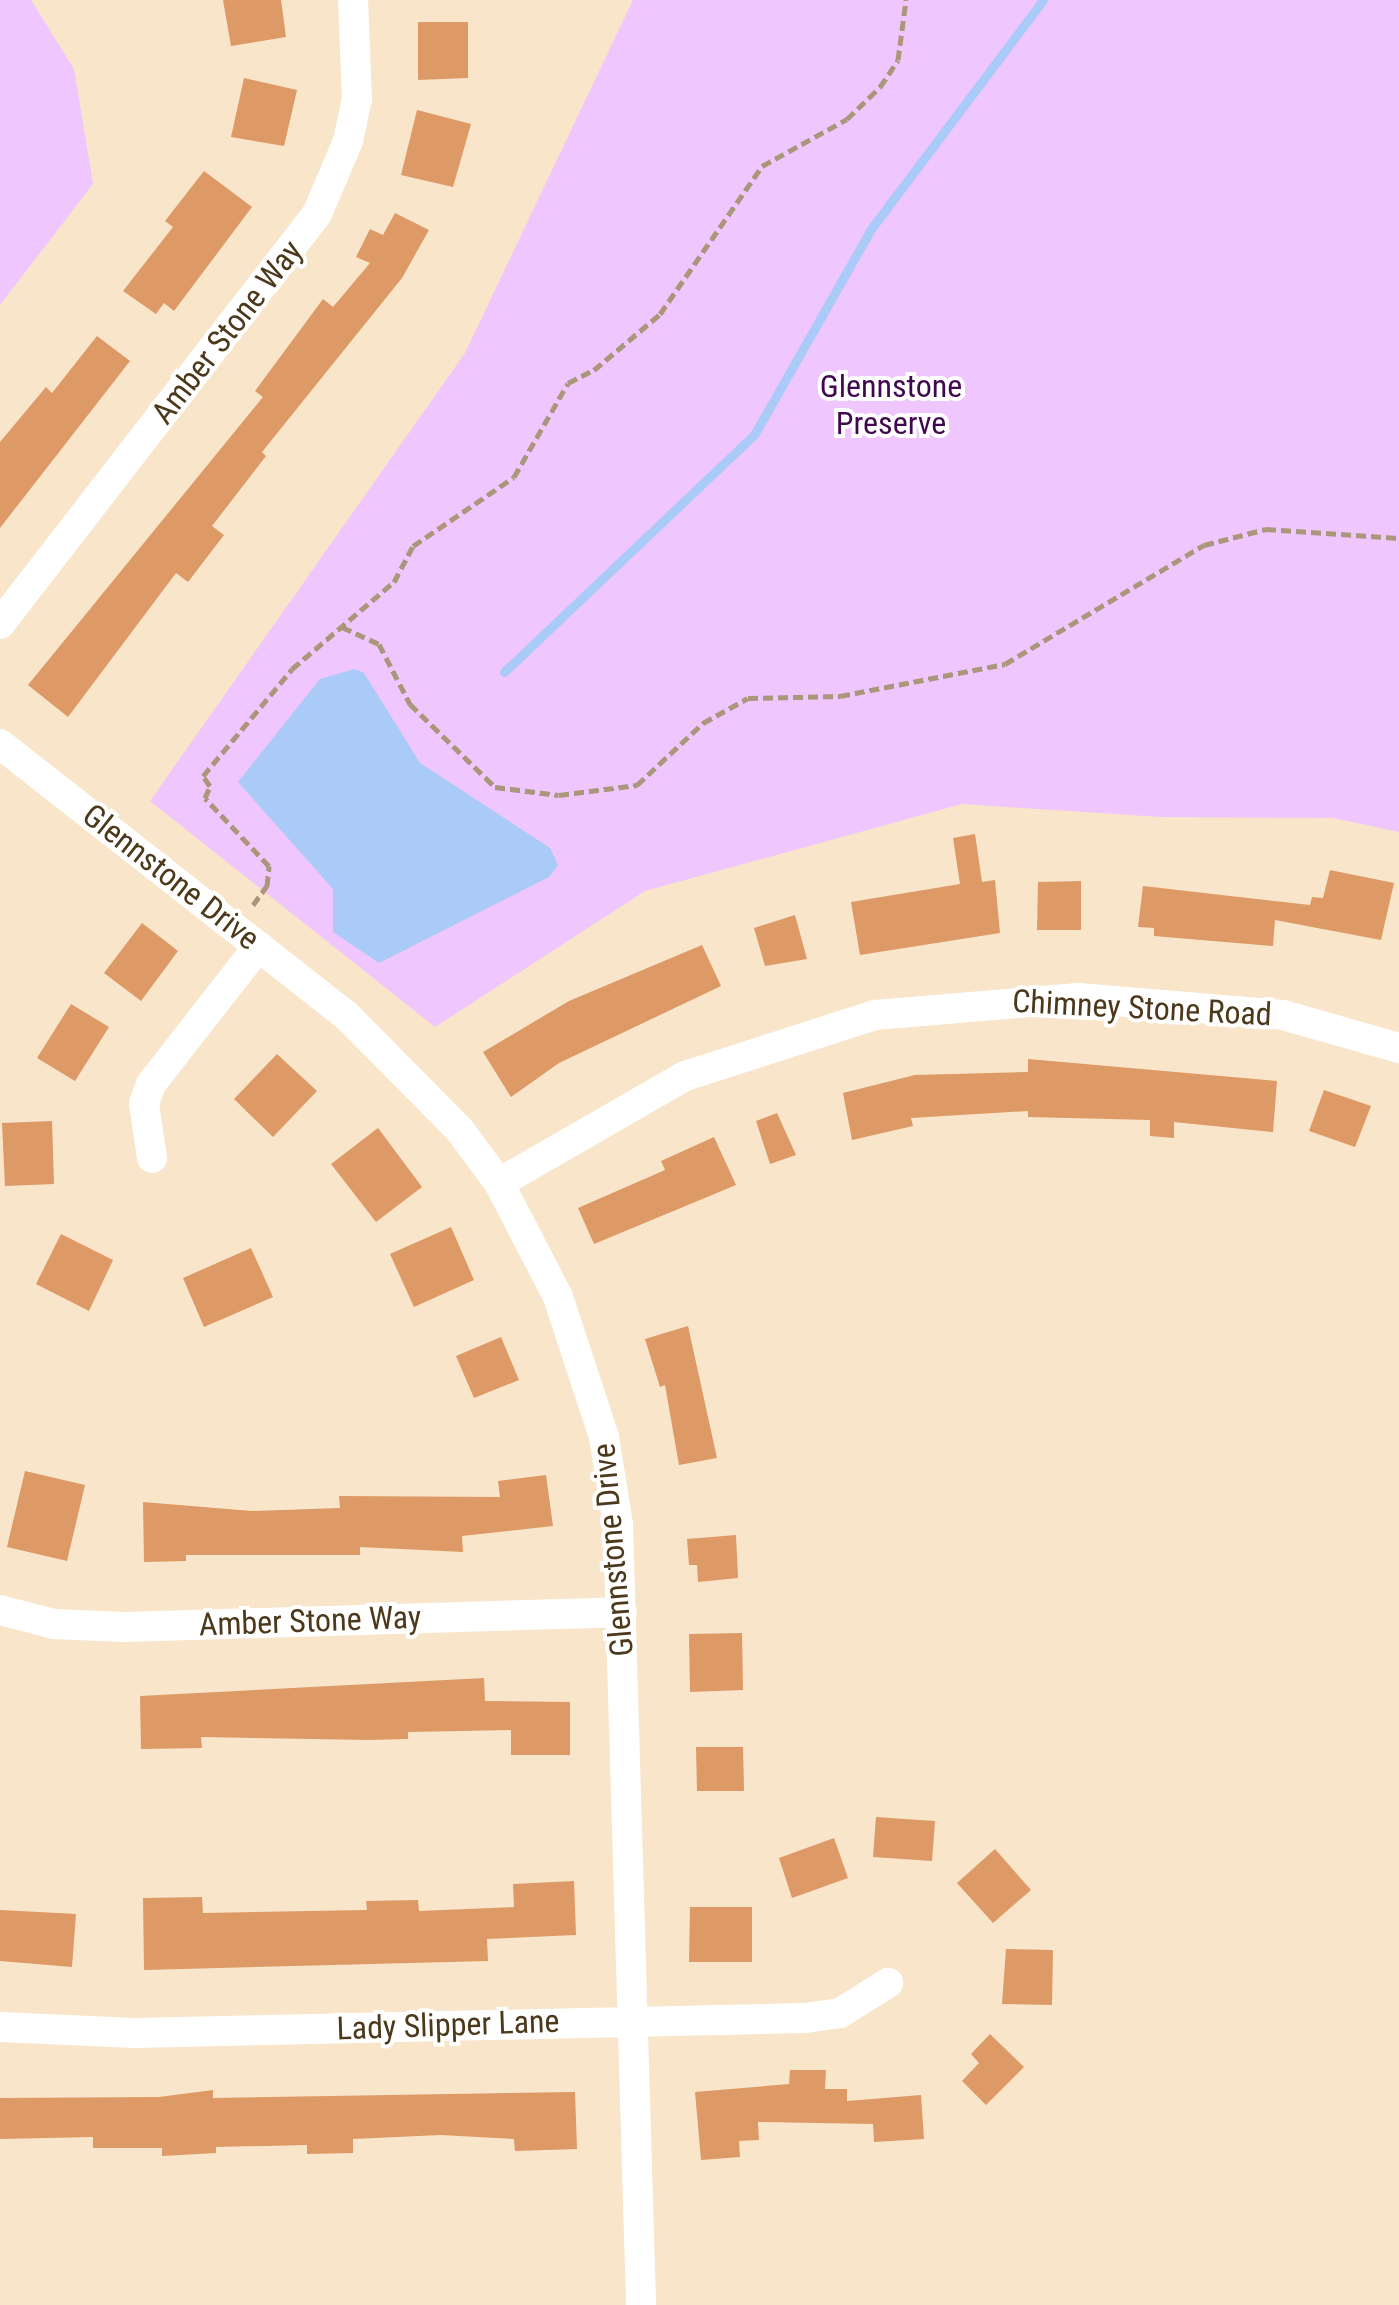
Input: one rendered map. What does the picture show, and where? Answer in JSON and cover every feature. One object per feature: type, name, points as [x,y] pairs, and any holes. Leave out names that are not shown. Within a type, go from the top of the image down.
[{"type":"street","name":"Amber Stone Way","points":[[0,624],[317,214],[348,141],[357,98],[353,0]]},
{"type":"street","name":"Glennstone Drive","points":[[0,744],[346,1015],[459,1128],[499,1183],[584,1364],[618,1524],[641,2305]]},
{"type":"street","points":[[152,1158],[144,1104],[151,1084],[259,946]]},
{"type":"street","name":"Chimney Stone Road","points":[[499,1183],[685,1076],[812,1030],[891,1012],[1078,998],[1282,1015],[1399,1048]]},
{"type":"street","name":"Amber Stone Way","points":[[0,1610],[54,1624],[124,1627],[622,1612]]},
{"type":"street","name":"Lady Slipper Lane","points":[[0,2027],[134,2033],[840,2013],[888,1983]]},
{"type":"path","points":[[251,908],[268,886],[269,866],[205,798],[210,786],[203,776],[292,670],[394,582],[414,546],[514,477],[568,383],[594,370],[660,314],[762,166],[847,119],[880,86],[898,60],[906,0]]},
{"type":"path","points":[[342,627],[379,644],[410,704],[495,787],[559,795],[637,786],[703,723],[748,698],[840,696],[1006,664],[1204,545],[1266,529],[1399,538]]},
{"type":"green space","points":[[0,0],[31,0],[74,69],[93,184],[0,305]]},
{"type":"green space","name":"Glennstone Preserve","points":[[633,0],[1399,0],[1399,832],[1333,818],[1160,817],[962,804],[645,891],[435,1027],[150,801],[465,353]]},
{"type":"water","points":[[354,669],[364,673],[420,763],[550,848],[558,865],[549,877],[379,963],[333,932],[333,889],[238,782],[320,679]]},
{"type":"building","points":[[223,0],[281,0],[286,37],[231,46]]},
{"type":"building","points":[[418,22],[468,22],[468,78],[418,80]]},
{"type":"building","points":[[244,78],[297,90],[284,146],[231,137]]},
{"type":"building","points":[[417,110],[471,124],[453,187],[401,175]]},
{"type":"building","points":[[204,171],[252,207],[174,311],[164,303],[156,314],[123,291],[173,227],[165,221]]},
{"type":"building","points":[[395,213],[429,230],[402,278],[262,452],[266,456],[212,526],[224,535],[188,582],[176,573],[68,717],[28,685],[263,397],[255,391],[323,299],[333,307],[370,263],[356,257],[370,229],[383,235]]},
{"type":"building","points":[[97,336],[130,361],[0,528],[0,442],[46,387],[52,393]]},
{"type":"building","points":[[975,834],[982,882],[995,880],[1000,933],[860,955],[851,902],[960,884],[953,838]]},
{"type":"building","points":[[1330,870],[1394,883],[1381,940],[1275,920],[1273,946],[1154,936],[1154,928],[1138,927],[1143,886],[1310,905],[1312,897],[1323,898]]},
{"type":"building","points":[[1081,881],[1081,930],[1037,930],[1038,882]]},
{"type":"building","points":[[795,915],[807,959],[765,966],[754,928]]},
{"type":"building","points":[[142,923],[178,951],[141,1001],[104,973]]},
{"type":"building","points":[[702,945],[721,986],[559,1063],[511,1097],[483,1052],[569,1001]]},
{"type":"building","points":[[71,1004],[109,1027],[75,1081],[37,1058]]},
{"type":"building","points":[[277,1054],[317,1091],[273,1137],[234,1099]]},
{"type":"building","points":[[1028,1059],[1277,1081],[1273,1132],[1174,1122],[1174,1138],[1150,1136],[1150,1120],[1028,1117],[1028,1111],[911,1118],[913,1126],[852,1140],[843,1093],[915,1075],[1028,1072]]},
{"type":"building","points":[[1324,1090],[1371,1106],[1355,1147],[1309,1131]]},
{"type":"building","points":[[777,1113],[796,1155],[770,1164],[756,1121]]},
{"type":"building","points":[[52,1121],[54,1184],[5,1186],[2,1123]]},
{"type":"building","points":[[378,1128],[422,1187],[376,1222],[331,1164]]},
{"type":"building","points":[[714,1137],[736,1185],[594,1244],[578,1208],[665,1170],[661,1161]]},
{"type":"building","points":[[451,1227],[474,1280],[414,1307],[390,1254]]},
{"type":"building","points":[[61,1234],[113,1260],[89,1311],[36,1284]]},
{"type":"building","points":[[251,1248],[273,1297],[204,1327],[183,1278]]},
{"type":"building","points":[[688,1326],[717,1458],[679,1465],[665,1385],[660,1387],[645,1339]]},
{"type":"building","points":[[501,1337],[519,1380],[474,1398],[456,1356]]},
{"type":"building","points":[[25,1471],[85,1485],[67,1561],[7,1547]]},
{"type":"building","points":[[546,1475],[553,1526],[462,1536],[463,1552],[360,1547],[360,1555],[186,1555],[186,1561],[144,1562],[143,1502],[252,1511],[340,1508],[339,1496],[500,1497],[498,1481]]},
{"type":"building","points":[[736,1535],[738,1578],[698,1582],[697,1565],[689,1565],[687,1539]]},
{"type":"building","points":[[742,1633],[743,1690],[690,1692],[689,1634]]},
{"type":"building","points":[[484,1678],[485,1701],[570,1702],[570,1755],[511,1755],[511,1730],[408,1732],[408,1739],[368,1740],[201,1737],[202,1748],[141,1749],[140,1696]]},
{"type":"building","points":[[696,1747],[743,1747],[744,1791],[697,1791]]},
{"type":"building","points":[[876,1817],[935,1821],[932,1861],[873,1857]]},
{"type":"building","points":[[834,1838],[848,1878],[792,1898],[779,1858]]},
{"type":"building","points":[[995,1849],[1031,1890],[993,1923],[957,1883]]},
{"type":"building","points":[[574,1881],[576,1935],[487,1939],[488,1961],[144,1970],[143,1898],[202,1897],[203,1913],[367,1910],[366,1901],[418,1900],[419,1911],[514,1907],[513,1884]]},
{"type":"building","points":[[690,1907],[752,1907],[752,1962],[689,1962]]},
{"type":"building","points":[[0,1910],[76,1914],[72,1967],[0,1961]]},
{"type":"building","points":[[1006,1949],[1053,1950],[1052,2005],[1002,2004]]},
{"type":"building","points":[[990,2034],[1024,2067],[986,2105],[962,2081],[979,2063],[971,2054]]},
{"type":"building","points":[[790,2070],[826,2070],[825,2089],[847,2089],[847,2101],[921,2095],[924,2139],[874,2142],[873,2124],[758,2122],[759,2140],[739,2141],[740,2157],[701,2160],[695,2092],[789,2084]]},
{"type":"building","points":[[213,2090],[213,2098],[575,2092],[577,2149],[515,2151],[514,2139],[441,2135],[353,2139],[353,2153],[307,2154],[307,2145],[216,2147],[216,2153],[162,2156],[162,2148],[93,2148],[93,2137],[0,2139],[0,2098],[159,2097]]},
{"type":"waterway","points":[[504,672],[754,435],[871,229],[1043,0]]}]
